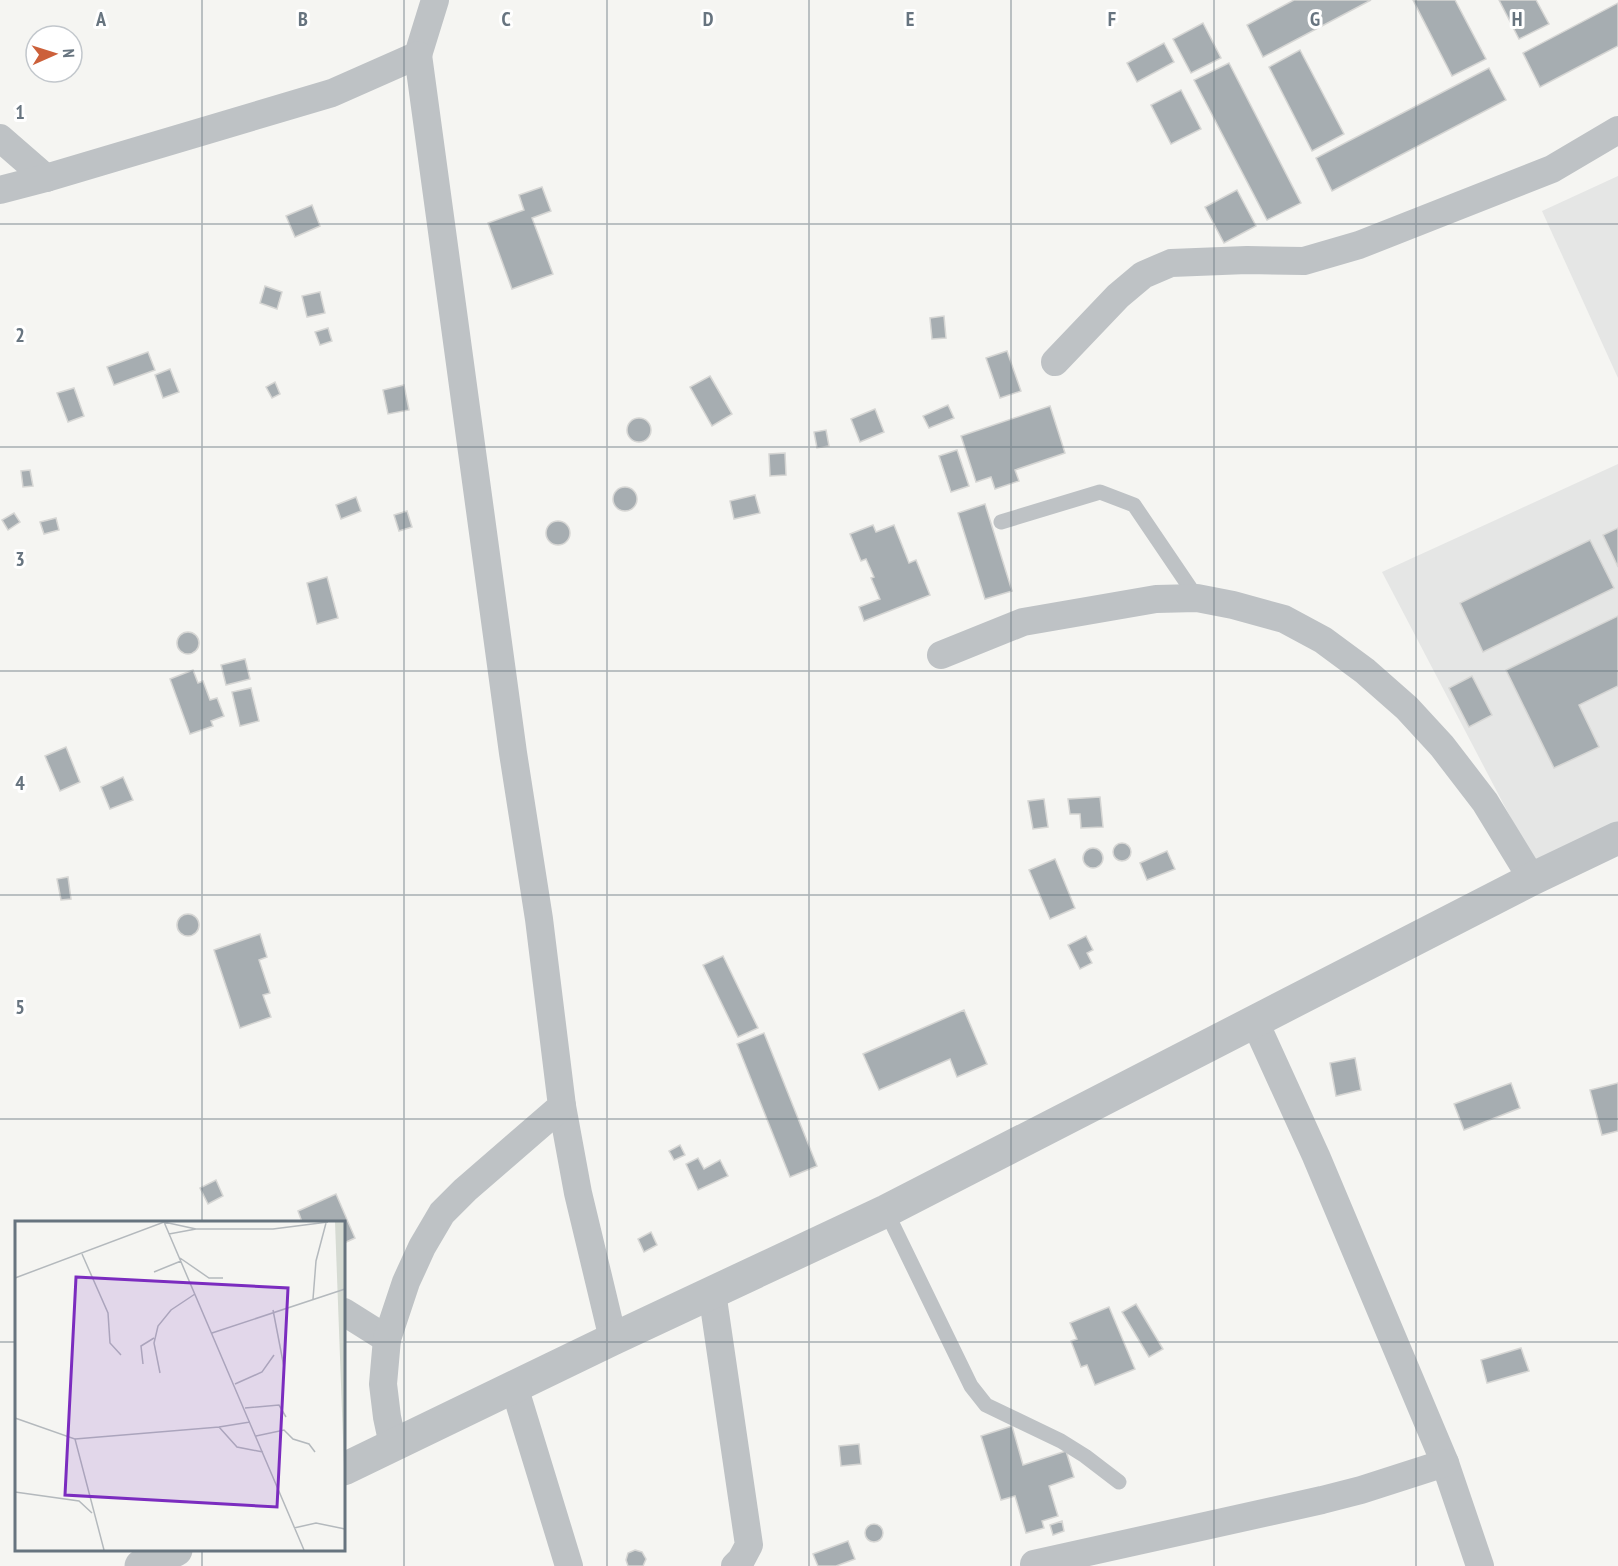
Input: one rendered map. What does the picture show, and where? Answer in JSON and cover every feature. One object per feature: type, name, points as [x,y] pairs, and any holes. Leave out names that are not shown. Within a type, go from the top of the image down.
[{"type":"street","points":[[435,0],[418,55],[511,742],[540,919],[562,1106],[578,1193],[613,1339]]},
{"type":"street","points":[[0,190],[332,93],[418,55]]},
{"type":"street","points":[[1055,362],[1118,296],[1143,275],[1171,263],[1246,260],[1304,261],[1359,245],[1552,168],[1618,130]]},
{"type":"street","points":[[0,138],[45,178]]},
{"type":"street","points":[[941,655],[1023,622],[1156,599],[1197,598],[1233,604],[1284,619],[1323,640],[1365,671],[1407,708],[1442,746],[1485,802],[1532,879]]},
{"type":"street","points":[[345,1469],[514,1386],[886,1211],[1532,879],[1618,838]]},
{"type":"street","points":[[1255,1022],[1316,1156],[1445,1463],[1480,1566]]},
{"type":"street","points":[[393,1445],[383,1384],[387,1339],[406,1282],[422,1246],[442,1213],[465,1190],[562,1106]]},
{"type":"street","points":[[712,1292],[749,1545],[735,1566]]},
{"type":"street","points":[[345,1313],[387,1339]]},
{"type":"street","points":[[514,1386],[569,1566]]},
{"type":"street","points":[[1034,1564],[1322,1500],[1445,1463]]},
{"type":"street","points":[[141,1566],[174,1551]]},
{"type":"lane","points":[[1001,522],[1100,492],[1134,504],[1197,598]]},
{"type":"lane","points":[[886,1211],[971,1386],[986,1405],[1061,1441],[1119,1482]]},
{"type":"shaded area","points":[[1618,176],[1618,378],[1542,211]]},
{"type":"shaded area","points":[[1618,464],[1618,830],[1538,870],[1382,572]]},
{"type":"building","points":[[1294,0],[1371,0],[1263,57],[1247,25]]},
{"type":"building","points":[[1413,0],[1455,0],[1486,59],[1452,76]]},
{"type":"building","points":[[1499,0],[1536,0],[1549,24],[1519,39]]},
{"type":"building","points":[[1618,3],[1618,46],[1540,87],[1523,53]]},
{"type":"building","points":[[1203,23],[1221,58],[1191,73],[1173,39]]},
{"type":"building","points":[[1164,43],[1174,62],[1137,82],[1127,63]]},
{"type":"building","points":[[1300,50],[1344,134],[1312,151],[1269,67]]},
{"type":"building","points":[[1229,63],[1301,203],[1267,220],[1194,80]]},
{"type":"building","points":[[1489,68],[1506,100],[1332,191],[1316,158]]},
{"type":"building","points":[[1181,90],[1201,129],[1171,144],[1151,105]]},
{"type":"building","points":[[542,187],[551,211],[532,218],[553,274],[512,289],[488,223],[524,210],[519,195]]},
{"type":"building","points":[[1237,190],[1256,226],[1224,243],[1205,207]]},
{"type":"building","points":[[312,205],[320,226],[295,237],[286,216]]},
{"type":"building","points":[[265,286],[282,292],[277,309],[260,303]]},
{"type":"building","points":[[320,292],[325,313],[307,317],[302,296]]},
{"type":"building","points":[[944,316],[946,338],[932,339],[930,318]]},
{"type":"building","points":[[328,328],[332,341],[320,345],[315,332]]},
{"type":"building","points":[[1007,351],[1021,391],[1000,398],[986,358]]},
{"type":"building","points":[[148,352],[155,370],[114,385],[107,367]]},
{"type":"building","points":[[170,369],[179,392],[163,398],[155,375]]},
{"type":"building","points":[[710,376],[732,414],[712,426],[690,387]]},
{"type":"building","points":[[275,382],[280,394],[272,398],[266,387]]},
{"type":"building","points":[[404,385],[409,410],[388,414],[383,390]]},
{"type":"building","points":[[74,388],[84,416],[68,422],[57,393]]},
{"type":"building","points":[[948,405],[954,418],[929,428],[923,416]]},
{"type":"building","points":[[1050,406],[1065,453],[1015,470],[1019,481],[995,489],[991,477],[976,482],[961,436]]},
{"type":"building","points":[[875,409],[884,432],[860,442],[851,419]]},
{"type":"building","points":[[639,418],[644,419],[650,425],[650,435],[644,441],[639,442],[634,441],[628,435],[627,430],[628,425],[634,419]]},
{"type":"building","points":[[826,430],[829,446],[817,448],[814,432]]},
{"type":"building","points":[[957,450],[969,486],[951,492],[939,456]]},
{"type":"building","points":[[785,453],[786,475],[770,476],[769,454]]},
{"type":"building","points":[[30,470],[33,486],[23,487],[21,471]]},
{"type":"building","points":[[625,487],[630,488],[636,494],[636,504],[630,510],[625,511],[620,510],[614,504],[613,499],[614,494],[620,488]]},
{"type":"building","points":[[755,495],[760,513],[734,519],[730,501]]},
{"type":"building","points":[[356,497],[361,511],[341,519],[336,505]]},
{"type":"building","points":[[985,504],[1012,591],[985,599],[958,513]]},
{"type":"building","points":[[407,511],[412,527],[399,531],[394,515]]},
{"type":"building","points":[[14,513],[20,522],[8,530],[2,520]]},
{"type":"building","points":[[56,518],[59,530],[44,534],[40,522]]},
{"type":"building","points":[[558,521],[563,522],[569,528],[569,538],[563,544],[558,545],[553,544],[547,538],[546,533],[547,528],[553,522]]},
{"type":"building","points":[[873,525],[876,532],[894,525],[909,563],[916,560],[930,595],[864,621],[859,607],[880,599],[866,559],[861,561],[850,534]]},
{"type":"building","points":[[1618,528],[1618,567],[1603,535]]},
{"type":"building","points":[[1590,540],[1614,588],[1483,652],[1460,603]]},
{"type":"building","points":[[327,577],[338,618],[317,624],[307,583]]},
{"type":"building","points":[[1618,616],[1618,686],[1579,705],[1599,747],[1554,768],[1506,670]]},
{"type":"building","points":[[188,632],[196,635],[199,643],[196,651],[188,654],[180,651],[177,643],[180,635]]},
{"type":"building","points":[[245,659],[250,679],[226,685],[221,665]]},
{"type":"building","points":[[193,670],[198,683],[203,681],[210,700],[217,698],[224,716],[211,721],[213,726],[190,734],[170,679]]},
{"type":"building","points":[[1472,676],[1492,715],[1469,727],[1449,688]]},
{"type":"building","points":[[251,688],[259,721],[240,726],[232,692]]},
{"type":"building","points":[[66,747],[80,782],[60,791],[45,756]]},
{"type":"building","points":[[123,777],[133,800],[110,809],[101,787]]},
{"type":"building","points":[[1100,797],[1103,827],[1081,828],[1080,814],[1070,814],[1068,799]]},
{"type":"building","points":[[1044,799],[1048,827],[1033,829],[1028,801]]},
{"type":"building","points":[[1122,843],[1128,846],[1131,852],[1128,858],[1122,861],[1116,858],[1113,852],[1116,846]]},
{"type":"building","points":[[1093,848],[1100,851],[1103,858],[1100,865],[1093,868],[1086,865],[1083,858],[1086,851]]},
{"type":"building","points":[[1167,851],[1175,869],[1147,880],[1140,863]]},
{"type":"building","points":[[1055,859],[1075,908],[1050,919],[1029,870]]},
{"type":"building","points":[[68,877],[71,899],[61,900],[57,879]]},
{"type":"building","points":[[188,914],[196,917],[199,925],[196,933],[188,936],[180,933],[177,925],[180,917]]},
{"type":"building","points":[[260,934],[267,957],[259,960],[270,993],[263,995],[271,1017],[240,1028],[214,950]]},
{"type":"building","points":[[1086,936],[1093,950],[1087,953],[1092,963],[1080,969],[1068,945]]},
{"type":"building","points":[[723,956],[758,1028],[738,1037],[703,965]]},
{"type":"building","points":[[964,1010],[987,1064],[957,1077],[950,1059],[879,1090],[863,1054]]},
{"type":"building","points":[[764,1033],[817,1166],[790,1177],[737,1044]]},
{"type":"building","points":[[1355,1058],[1361,1090],[1336,1096],[1330,1063]]},
{"type":"building","points":[[1511,1083],[1520,1108],[1464,1130],[1454,1104]]},
{"type":"building","points":[[1618,1083],[1618,1131],[1602,1135],[1590,1090]]},
{"type":"building","points":[[680,1145],[685,1155],[674,1160],[669,1151]]},
{"type":"building","points":[[698,1158],[704,1169],[720,1160],[728,1176],[698,1190],[686,1164]]},
{"type":"building","points":[[216,1180],[223,1196],[208,1204],[200,1188]]},
{"type":"building","points":[[336,1194],[355,1238],[345,1243],[345,1221],[302,1221],[298,1211]]},
{"type":"building","points":[[651,1232],[657,1245],[644,1252],[638,1239]]},
{"type":"building","points":[[1136,1304],[1163,1349],[1149,1357],[1122,1312]]},
{"type":"building","points":[[1109,1307],[1135,1369],[1095,1385],[1087,1365],[1081,1367],[1071,1341],[1077,1339],[1070,1323]]},
{"type":"building","points":[[1521,1348],[1529,1371],[1487,1383],[1481,1360]]},
{"type":"building","points":[[1012,1426],[1023,1465],[1066,1451],[1074,1477],[1049,1486],[1058,1516],[1042,1521],[1044,1528],[1026,1533],[1015,1496],[1001,1500],[981,1436]]},
{"type":"building","points":[[859,1444],[861,1464],[841,1466],[839,1446]]},
{"type":"building","points":[[1062,1521],[1064,1531],[1053,1535],[1050,1525]]},
{"type":"building","points":[[874,1524],[880,1527],[883,1533],[880,1539],[874,1542],[868,1539],[865,1533],[868,1527]]},
{"type":"building","points":[[848,1541],[855,1559],[836,1566],[818,1566],[813,1554]]},
{"type":"building","points":[[635,1550],[642,1552],[646,1559],[643,1566],[628,1566],[626,1560],[628,1553]]}]
